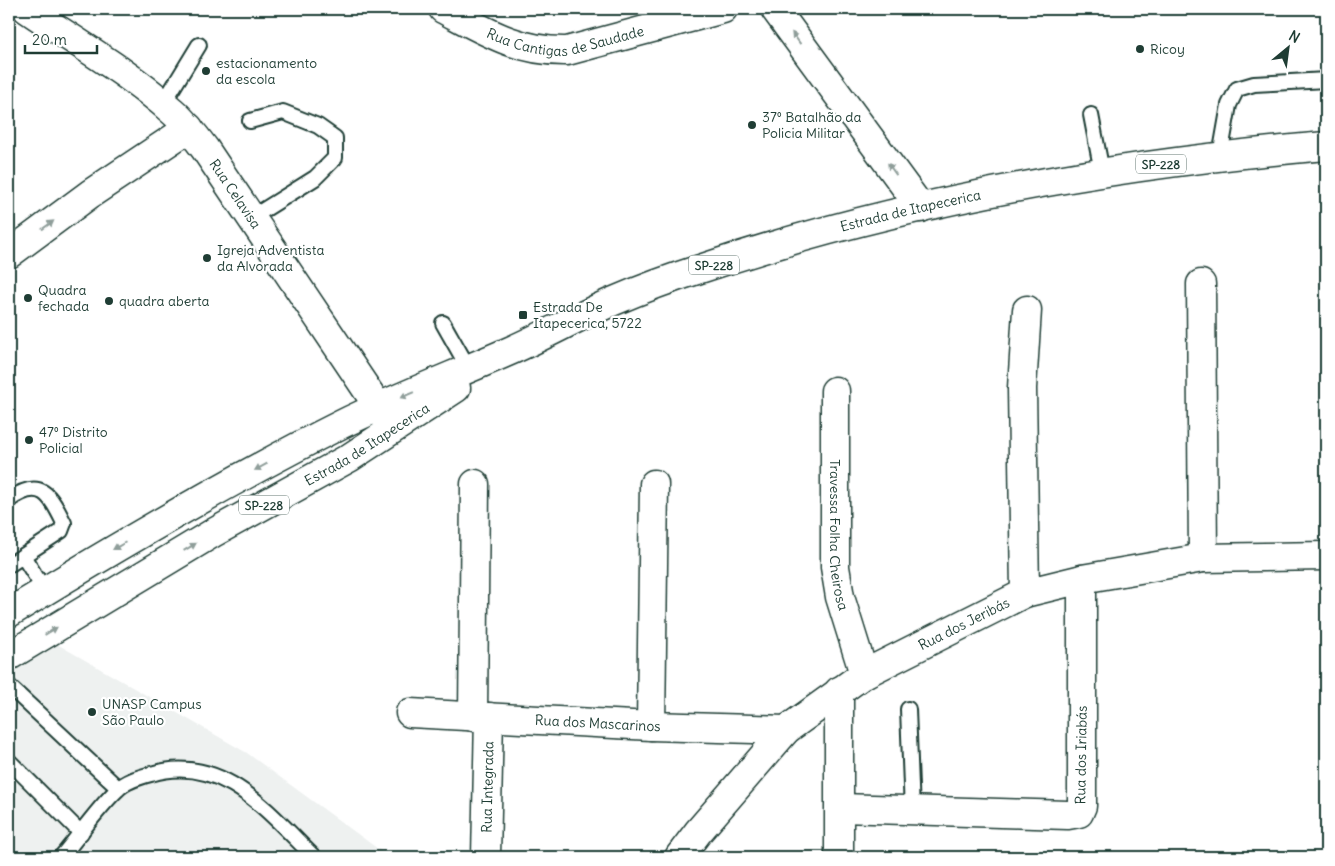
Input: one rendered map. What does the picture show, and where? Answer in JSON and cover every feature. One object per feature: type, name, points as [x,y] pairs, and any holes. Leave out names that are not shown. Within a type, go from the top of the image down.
[{"type":"street","name":"Rua Celavisa","points":[[26,9],[163,104],[189,128],[206,149],[386,418]]},
{"type":"street","name":"Rua Cantigas de Saudade","points":[[443,9],[518,45],[547,52],[567,51],[722,9]]},
{"type":"street","points":[[774,9],[921,208]]},
{"type":"street","points":[[9,254],[90,194],[189,128]]},
{"type":"street","name":"Estrada de Itapecerica","points":[[9,613],[186,508],[342,424],[386,418],[516,349],[612,302],[700,269],[800,239],[921,208],[1102,172],[1220,156],[1326,146]]},
{"type":"street","points":[[1201,284],[1203,558]]},
{"type":"street","points":[[1024,593],[1022,388],[1027,310]]},
{"type":"street","name":"Estrada de Itapecerica","points":[[9,656],[213,533],[349,458],[386,418],[468,369],[516,349]]},
{"type":"street","name":"Travessa Folha Cheirosa","points":[[835,391],[835,566],[840,597],[864,674]]},
{"type":"street","name":"Rua Integrada","points":[[475,484],[486,857]]},
{"type":"street","points":[[651,726],[654,484]]},
{"type":"street","name":"Rua dos Jeribás","points":[[679,857],[698,832],[786,730],[864,674],[1024,593],[1082,579],[1203,558],[1326,556]]},
{"type":"street","name":"Rua dos Iriabás","points":[[840,808],[912,812],[1068,815],[1080,811],[1082,579]]},
{"type":"street","points":[[839,691],[839,857]]},
{"type":"street","name":"Rua dos Mascarinos","points":[[410,713],[651,726],[786,730]]},
{"type":"lane","points":[[163,104],[199,46]]},
{"type":"lane","points":[[1220,156],[1228,105],[1237,90],[1254,84],[1326,80]]},
{"type":"lane","points":[[250,121],[283,112],[318,126],[336,138],[336,158],[315,178],[251,218]]},
{"type":"lane","points":[[1090,115],[1102,172]]},
{"type":"lane","points":[[443,323],[468,369]]},
{"type":"lane","points":[[9,500],[21,491],[42,492],[52,498],[64,523],[61,531],[9,564]]},
{"type":"lane","points":[[23,556],[45,591]]},
{"type":"lane","points":[[9,686],[118,788]]},
{"type":"lane","points":[[908,709],[912,812]]},
{"type":"lane","points":[[9,761],[82,833]]},
{"type":"lane","points":[[61,857],[118,788],[138,778],[174,769],[190,768],[215,776],[243,790],[314,857]]},
{"type":"shaded area","name":"UNASP Campus São Paulo","points":[[57,644],[247,753],[389,857],[9,857],[9,671]]},
{"type":"place","name":"Ricoy","points":[[1140,49]]},
{"type":"place","name":"estacionamento da escola","points":[[206,71]]},
{"type":"place","name":"37º Batalhão da Policia Militar","points":[[752,125]]},
{"type":"place","name":"Igreja Adventista da Alvorada","points":[[207,258]]},
{"type":"place","name":"Quadra fechada","points":[[28,298]]},
{"type":"place","name":"quadra aberta","points":[[109,301]]},
{"type":"place","name":"Estrada De Itapecerica, 5722","points":[[523,315]]},
{"type":"place","name":"47º Distrito Policial","points":[[29,440]]},
{"type":"place","name":"UNASP Campus São Paulo","points":[[92,712]]}]
